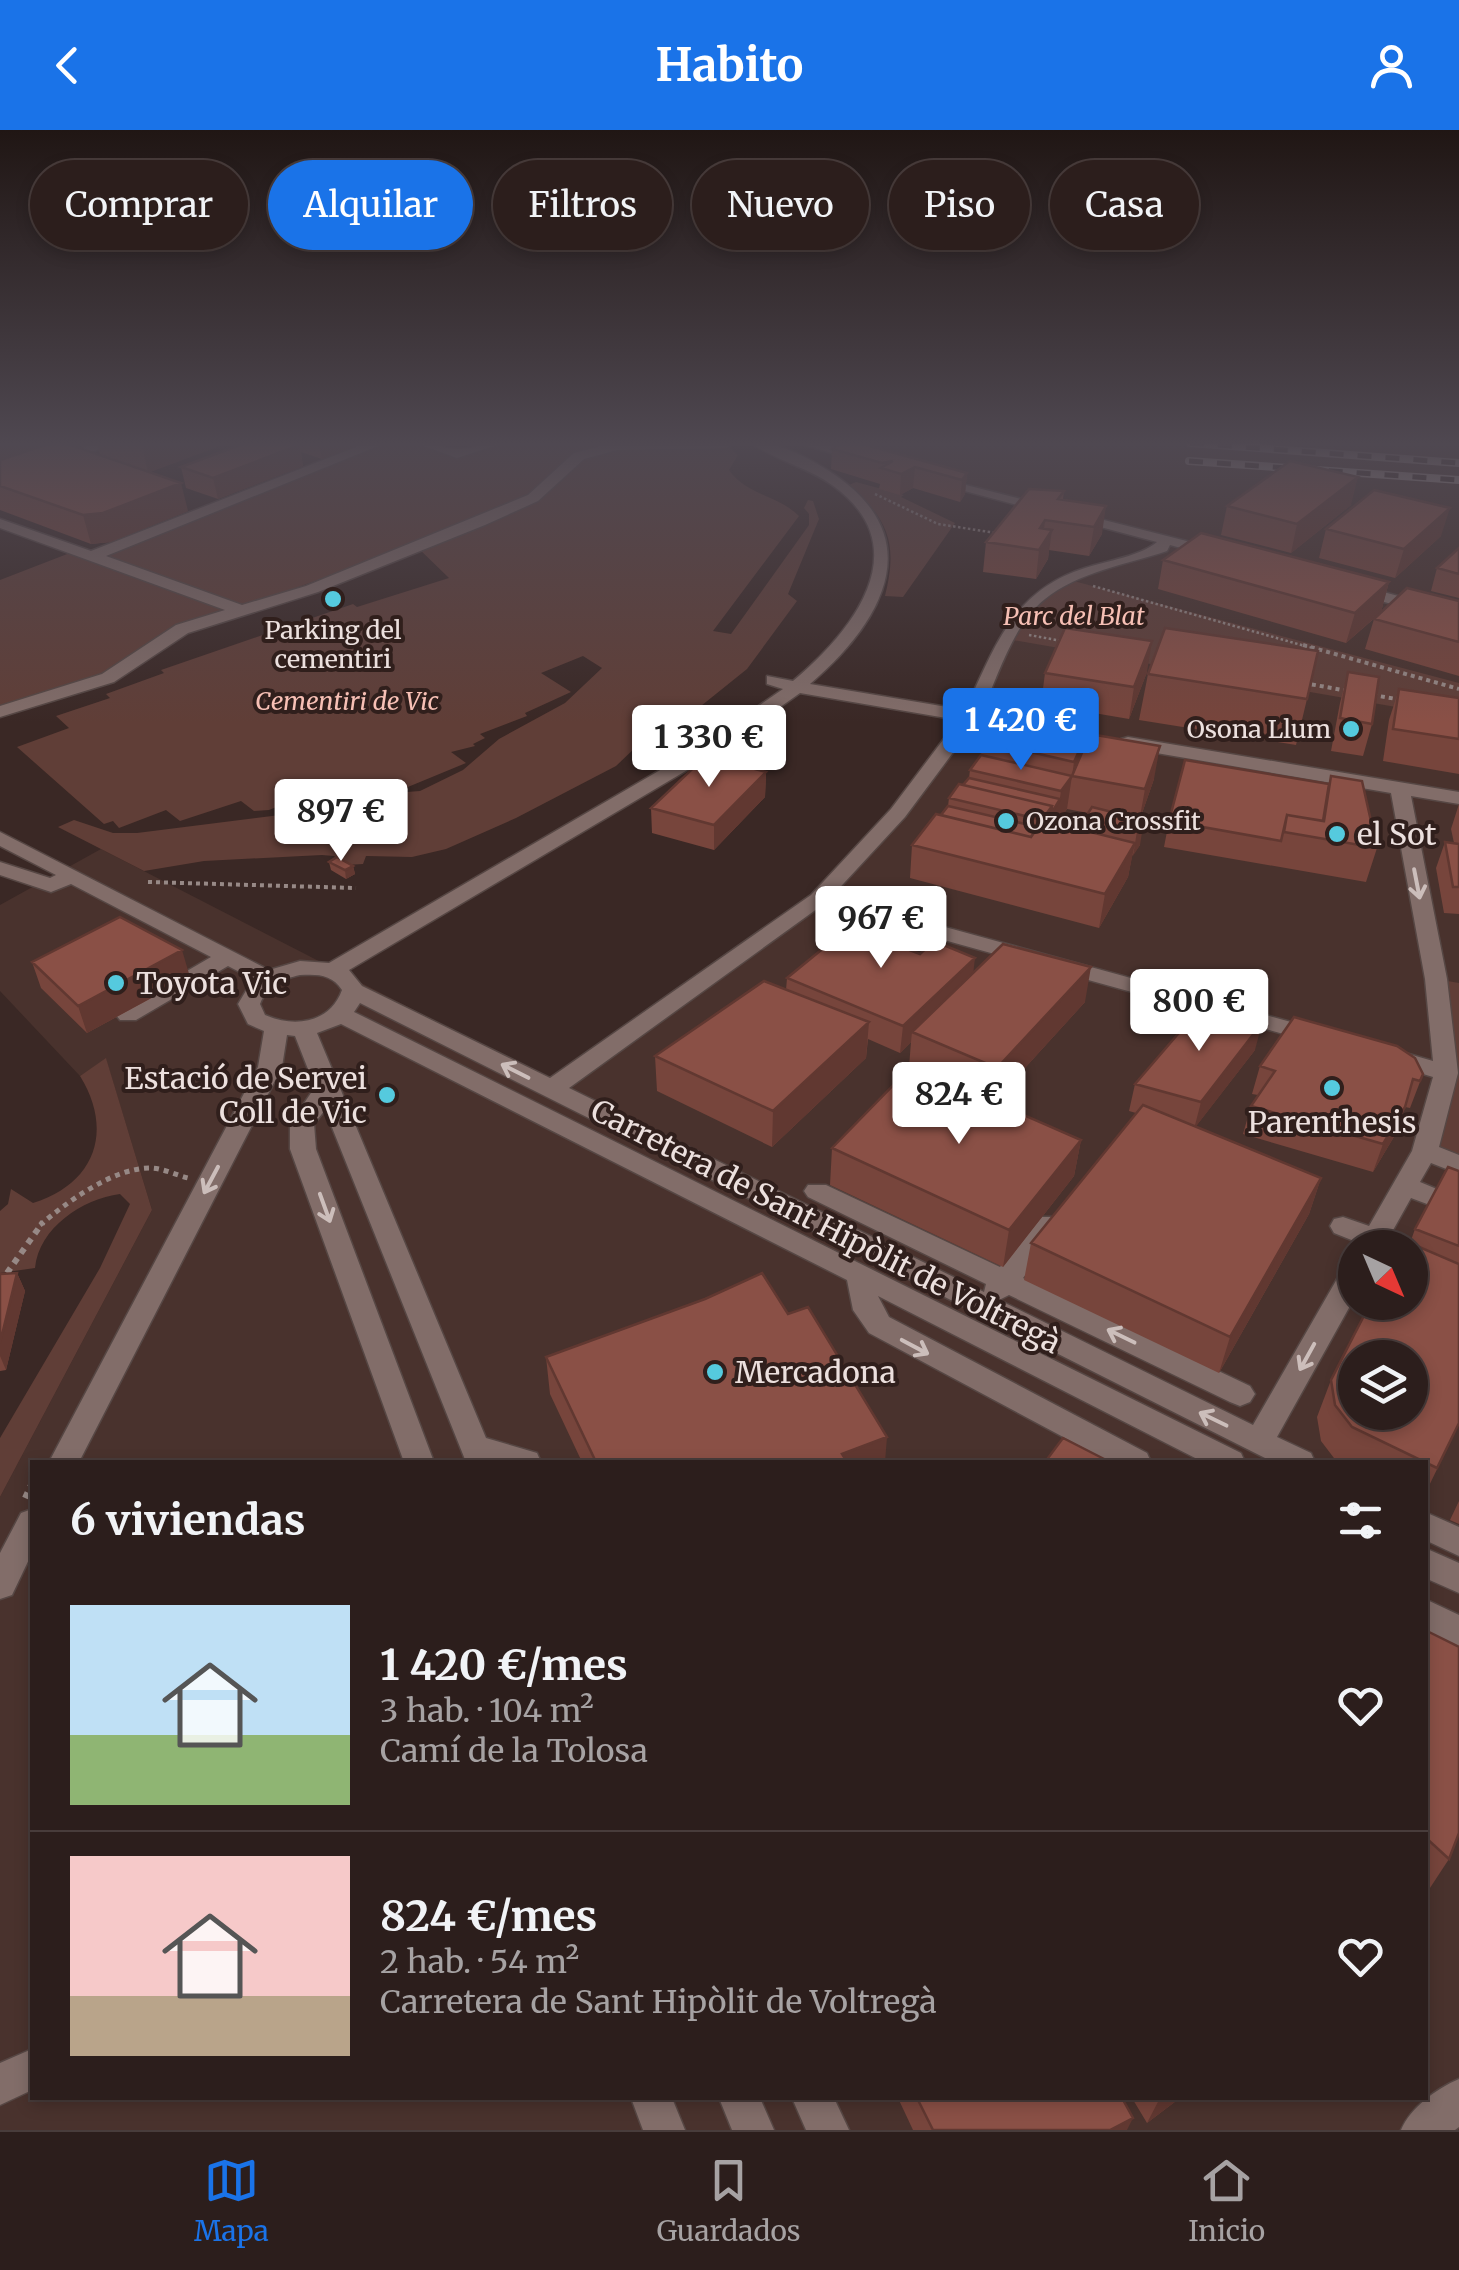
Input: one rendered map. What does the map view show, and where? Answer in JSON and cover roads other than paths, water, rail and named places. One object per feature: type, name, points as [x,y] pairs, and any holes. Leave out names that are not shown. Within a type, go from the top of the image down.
[{"type":"street","points":[[34,535],[246,612]]},
{"type":"street","points":[[90,556],[143,535]]},
{"type":"street","points":[[0,712],[108,678],[182,629],[246,612],[439,535]]},
{"type":"street","points":[[332,970],[453,888],[688,762],[796,687],[847,636],[872,601],[882,562],[879,535]]},
{"type":"street","points":[[1148,535],[1239,559]]},
{"type":"street","points":[[551,1089],[705,970],[818,899],[898,812],[972,716],[1011,632],[1037,596],[1066,579],[1162,548],[1163,539]]},
{"type":"street","points":[[1330,583],[1459,617]]},
{"type":"street","points":[[872,601],[892,606]]},
{"type":"street","points":[[773,680],[1052,730]]},
{"type":"street","points":[[1108,740],[1459,798]]},
{"type":"street","points":[[1379,1230],[1425,1152],[1446,1072],[1448,981],[1400,788]]},
{"type":"street","points":[[0,838],[268,978]]},
{"type":"street","points":[[0,868],[51,886],[72,876]]},
{"type":"street","points":[[818,899],[1116,989],[1446,1072]]},
{"type":"street","points":[[128,1014],[227,956]]},
{"type":"street","points":[[300,968],[332,970],[349,980],[353,990],[351,1000],[339,1014],[304,1029],[276,1028],[256,1019],[250,1009],[252,993],[268,978],[300,968]]},
{"type":"street","name":"Carretera de Sant Hipòlit de Voltregà","points":[[353,990],[1296,1460]]},
{"type":"street","name":"Carretera de Sant Hipòlit de Voltregà","points":[[339,1014],[1226,1460]]},
{"type":"street","points":[[65,1460],[270,1067],[276,1028]]},
{"type":"street","points":[[304,1029],[477,1455],[512,1460]]},
{"type":"street","points":[[328,1088],[302,1124],[304,1149],[417,1460]]},
{"type":"street","points":[[576,1101],[582,1133]]},
{"type":"street","points":[[1425,1152],[1459,1165]]},
{"type":"street","points":[[797,1212],[824,1184],[1006,1279],[1237,1386],[1259,1442]]},
{"type":"street","points":[[1404,1185],[1436,1198]]},
{"type":"street","points":[[985,1305],[1066,1206]]},
{"type":"street","points":[[1343,1226],[1350,1230]]},
{"type":"street","name":"Carretera de Sant Hipòlit de Voltregà","points":[[860,1275],[867,1310],[890,1332],[1132,1460]]},
{"type":"street","points":[[1259,1442],[1338,1302]]},
{"type":"street","points":[[0,1585],[30,1526]]},
{"type":"street","points":[[1428,1526],[1459,1542]]},
{"type":"street","points":[[1428,1564],[1459,1579]]},
{"type":"street","points":[[1428,1616],[1459,1632]]},
{"type":"street","points":[[0,2085],[30,2070]]},
{"type":"street","points":[[653,2100],[664,2130]]},
{"type":"street","points":[[741,2100],[754,2130]]},
{"type":"street","points":[[814,2100],[828,2130]]},
{"type":"street","points":[[1422,2130],[1459,2100]]},
{"type":"place","name":"Parking del cementiri","points":[[333,599]]},
{"type":"place","name":"Osona Llum","points":[[1351,729]]},
{"type":"place","name":"Ozona Crossfit","points":[[1006,821]]},
{"type":"place","name":"el Sot","points":[[1337,834]]},
{"type":"place","name":"Toyota Vic","points":[[116,983]]},
{"type":"place","name":"Parenthesis","points":[[1332,1088]]},
{"type":"place","name":"Estació de Servei Coll de Vic","points":[[387,1095]]},
{"type":"place","name":"Mercadona","points":[[715,1372]]},
{"type":"park label","name":"Parc del Blat","points":[[1074,616]]},
{"type":"park label","name":"Cementiri de Vic","points":[[347,701]]}]
